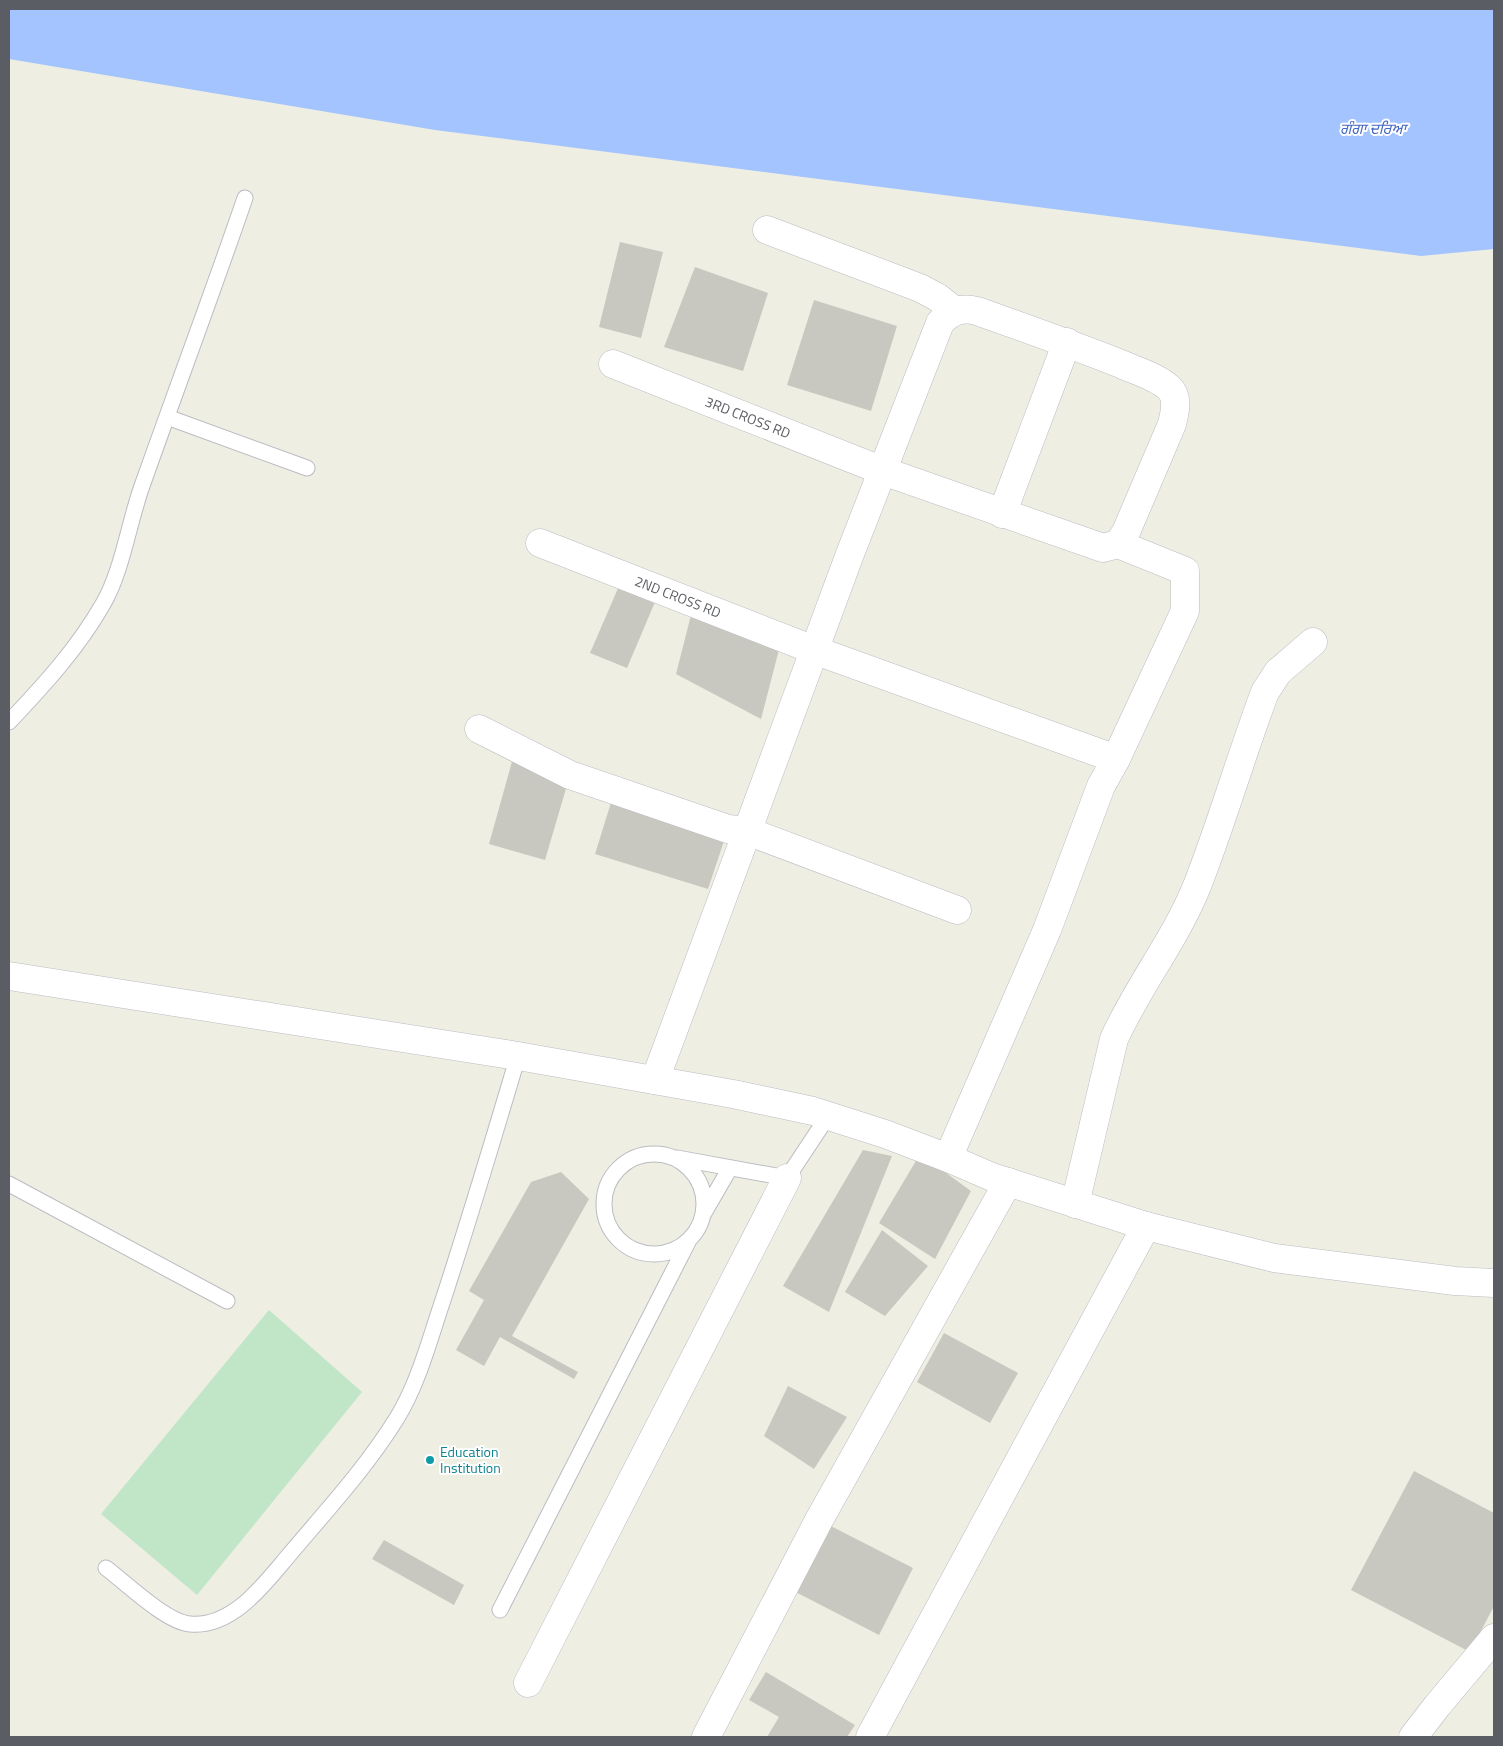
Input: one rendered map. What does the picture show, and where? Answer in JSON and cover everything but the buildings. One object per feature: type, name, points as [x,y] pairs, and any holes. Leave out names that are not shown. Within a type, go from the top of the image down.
[{"type":"street","points":[[767,230],[920,288],[937,297],[955,311]]},
{"type":"street","points":[[654,1080],[814,650],[940,322],[955,311],[966,308],[1067,342],[1156,379],[1169,388],[1175,396],[1176,410],[1172,424],[1126,532],[1118,544],[1184,571],[1184,611],[1116,759],[1101,786],[1047,930],[948,1158]]},
{"type":"street","points":[[1002,514],[1067,342]]},
{"type":"street","name":"3RD CROSS RD","points":[[613,364],[882,471],[1002,514],[1102,548],[1118,544]]},
{"type":"street","name":"2ND CROSS RD","points":[[540,543],[814,650],[1116,759]]},
{"type":"street","points":[[1075,1204],[1114,1039],[1123,1019],[1179,925],[1197,886],[1265,692],[1278,672],[1314,642]]},
{"type":"street","points":[[479,729],[570,775],[728,829],[747,831],[956,910]]},
{"type":"street","points":[[9,976],[518,1056],[733,1094],[828,1116],[885,1134],[992,1177],[1146,1226],[1274,1258],[1455,1281],[1494,1283]]},
{"type":"street","points":[[528,1683],[787,1178]]},
{"type":"street","points":[[706,1737],[818,1520],[1008,1182]]},
{"type":"street","points":[[870,1737],[1146,1226]]},
{"type":"street","points":[[1413,1737],[1494,1638]]},
{"type":"lane","points":[[9,722],[63,663],[87,631],[105,602],[141,488],[245,198]]},
{"type":"lane","points":[[167,417],[307,468]]},
{"type":"lane","points":[[106,1568],[169,1617],[189,1624],[209,1623],[228,1616],[261,1588],[364,1466],[398,1417],[418,1374],[476,1200],[518,1056]]},
{"type":"lane","points":[[688,1242],[672,1251],[656,1255],[638,1253],[623,1244],[611,1232],[604,1216],[603,1198],[608,1181],[619,1167],[632,1159],[647,1154],[664,1155],[787,1178],[828,1116]]},
{"type":"lane","points":[[664,1155],[678,1160],[691,1170],[700,1184],[704,1199],[703,1215]]},
{"type":"lane","points":[[500,1610],[688,1242],[698,1230],[703,1215],[730,1168]]},
{"type":"lane","points":[[9,1184],[227,1301]]},
{"type":"green space","points":[[269,1310],[362,1392],[197,1595],[101,1514]]},
{"type":"water","name":"ਗੰਗਾ ਦਰਿਆ","points":[[9,9],[1494,9],[1494,249],[1421,256],[435,130],[9,59]]},
{"type":"place","name":"Education Institution","points":[[430,1460]]}]
